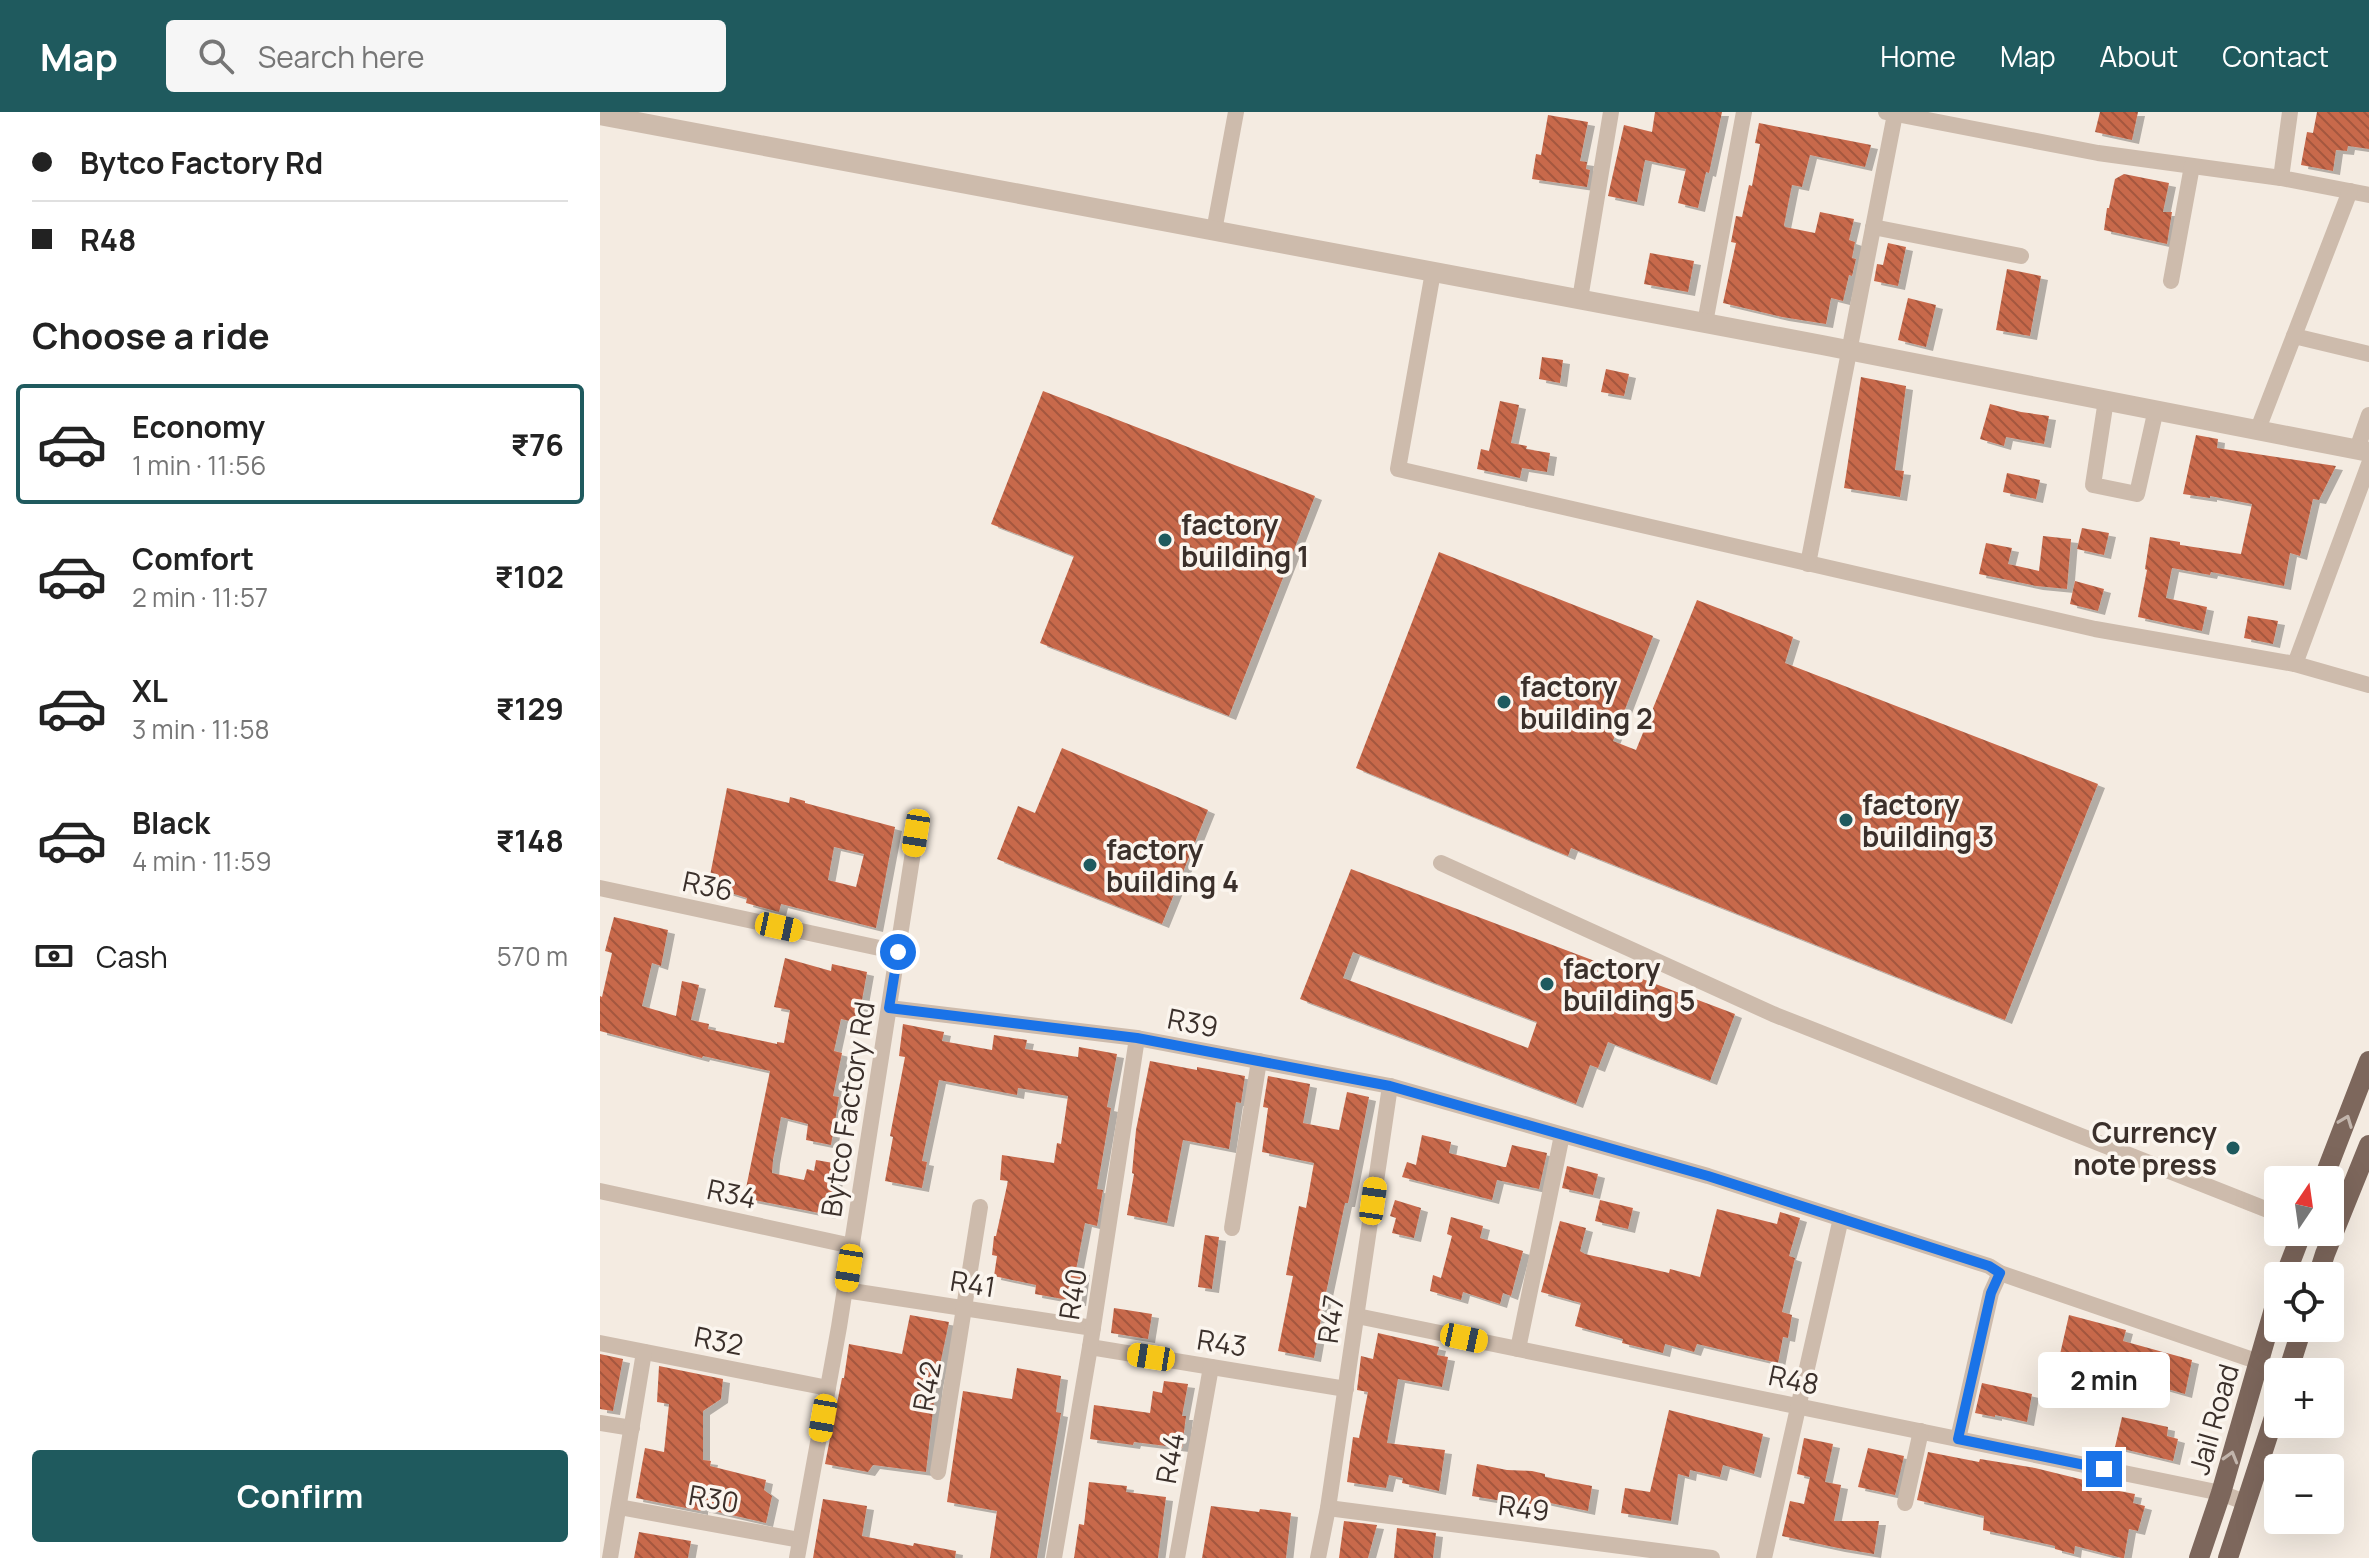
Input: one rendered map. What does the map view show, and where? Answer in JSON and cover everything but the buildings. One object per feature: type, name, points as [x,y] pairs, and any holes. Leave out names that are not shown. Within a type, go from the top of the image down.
[{"type":"main road","points":[[2328,1166],[2369,1061]]},
{"type":"main road","points":[[2323,1262],[2369,1145]]},
{"type":"main road","name":"Jail Road","points":[[2199,1558],[2265,1342]]},
{"type":"main road","points":[[2228,1558],[2268,1438]]},
{"type":"street","points":[[1214,231],[1236,112]]},
{"type":"street","points":[[1580,299],[1611,112]]},
{"type":"street","points":[[1705,323],[1744,112]]},
{"type":"street","points":[[2281,178],[2290,112]]},
{"type":"street","points":[[1808,564],[1873,227],[1890,113],[2098,153],[2281,178],[2369,195]]},
{"type":"street","points":[[600,115],[666,120],[1214,231],[2258,429],[2365,455]]},
{"type":"street","points":[[2171,281],[2192,166]]},
{"type":"street","points":[[2258,429],[2350,191]]},
{"type":"street","points":[[1873,227],[2021,256]]},
{"type":"street","points":[[1433,272],[1398,469],[2095,629],[2295,664],[2369,685]]},
{"type":"street","points":[[2294,336],[2369,354]]},
{"type":"street","points":[[2106,400],[2093,485],[2137,494],[2156,409]]},
{"type":"street","points":[[2295,664],[2365,455],[2369,415]]},
{"type":"street","name":"Bytco Factory Rd","points":[[797,1558],[845,1290],[916,833]]},
{"type":"street","points":[[1441,863],[1773,1014],[2264,1208]]},
{"type":"street","name":"R36","points":[[600,888],[898,952]]},
{"type":"street","name":"R39","points":[[889,1008],[1137,1038],[1390,1086],[1708,1176],[1841,1218],[1989,1266],[2000,1273],[2259,1362]]},
{"type":"street","name":"R40","points":[[1054,1558],[1137,1038]]},
{"type":"street","points":[[1232,1228],[1259,1061]]},
{"type":"street","name":"R47","points":[[1318,1558],[1390,1086]]},
{"type":"street","points":[[1518,1349],[1562,1135]]},
{"type":"street","name":"R34","points":[[600,1191],[852,1246]]},
{"type":"street","name":"R42","points":[[938,1472],[980,1207]]},
{"type":"street","points":[[1764,1558],[1841,1218]]},
{"type":"street","points":[[1958,1439],[1991,1293],[2000,1273]]},
{"type":"street","name":"R41","points":[[845,1290],[1093,1328]]},
{"type":"street","name":"R48","points":[[1357,1316],[2221,1493],[2247,1503]]},
{"type":"street","name":"R32","points":[[600,1343],[828,1388]]},
{"type":"street","name":"R43","points":[[1090,1347],[1346,1389]]},
{"type":"street","points":[[610,1558],[644,1352]]},
{"type":"street","name":"R44","points":[[1177,1558],[1211,1367]]},
{"type":"street","points":[[600,1423],[632,1428]]},
{"type":"street","points":[[1905,1503],[1921,1431]]},
{"type":"street","name":"R30","points":[[619,1507],[800,1540]]},
{"type":"street","name":"R49","points":[[1328,1508],[1712,1558]]},
{"type":"place","name":"factory building 1","points":[[1165,540]]},
{"type":"place","name":"factory building 2","points":[[1504,702]]},
{"type":"place","name":"factory building 3","points":[[1846,820]]},
{"type":"place","name":"factory building 4","points":[[1090,865]]},
{"type":"place","name":"factory building 5","points":[[1547,984]]},
{"type":"place","name":"Currency note press","points":[[2233,1148]]},
{"type":"route","points":[[898,952],[889,1008],[1137,1038],[1390,1086],[1708,1176],[1989,1266],[2000,1273],[1991,1293],[1958,1439],[2104,1469]]}]
